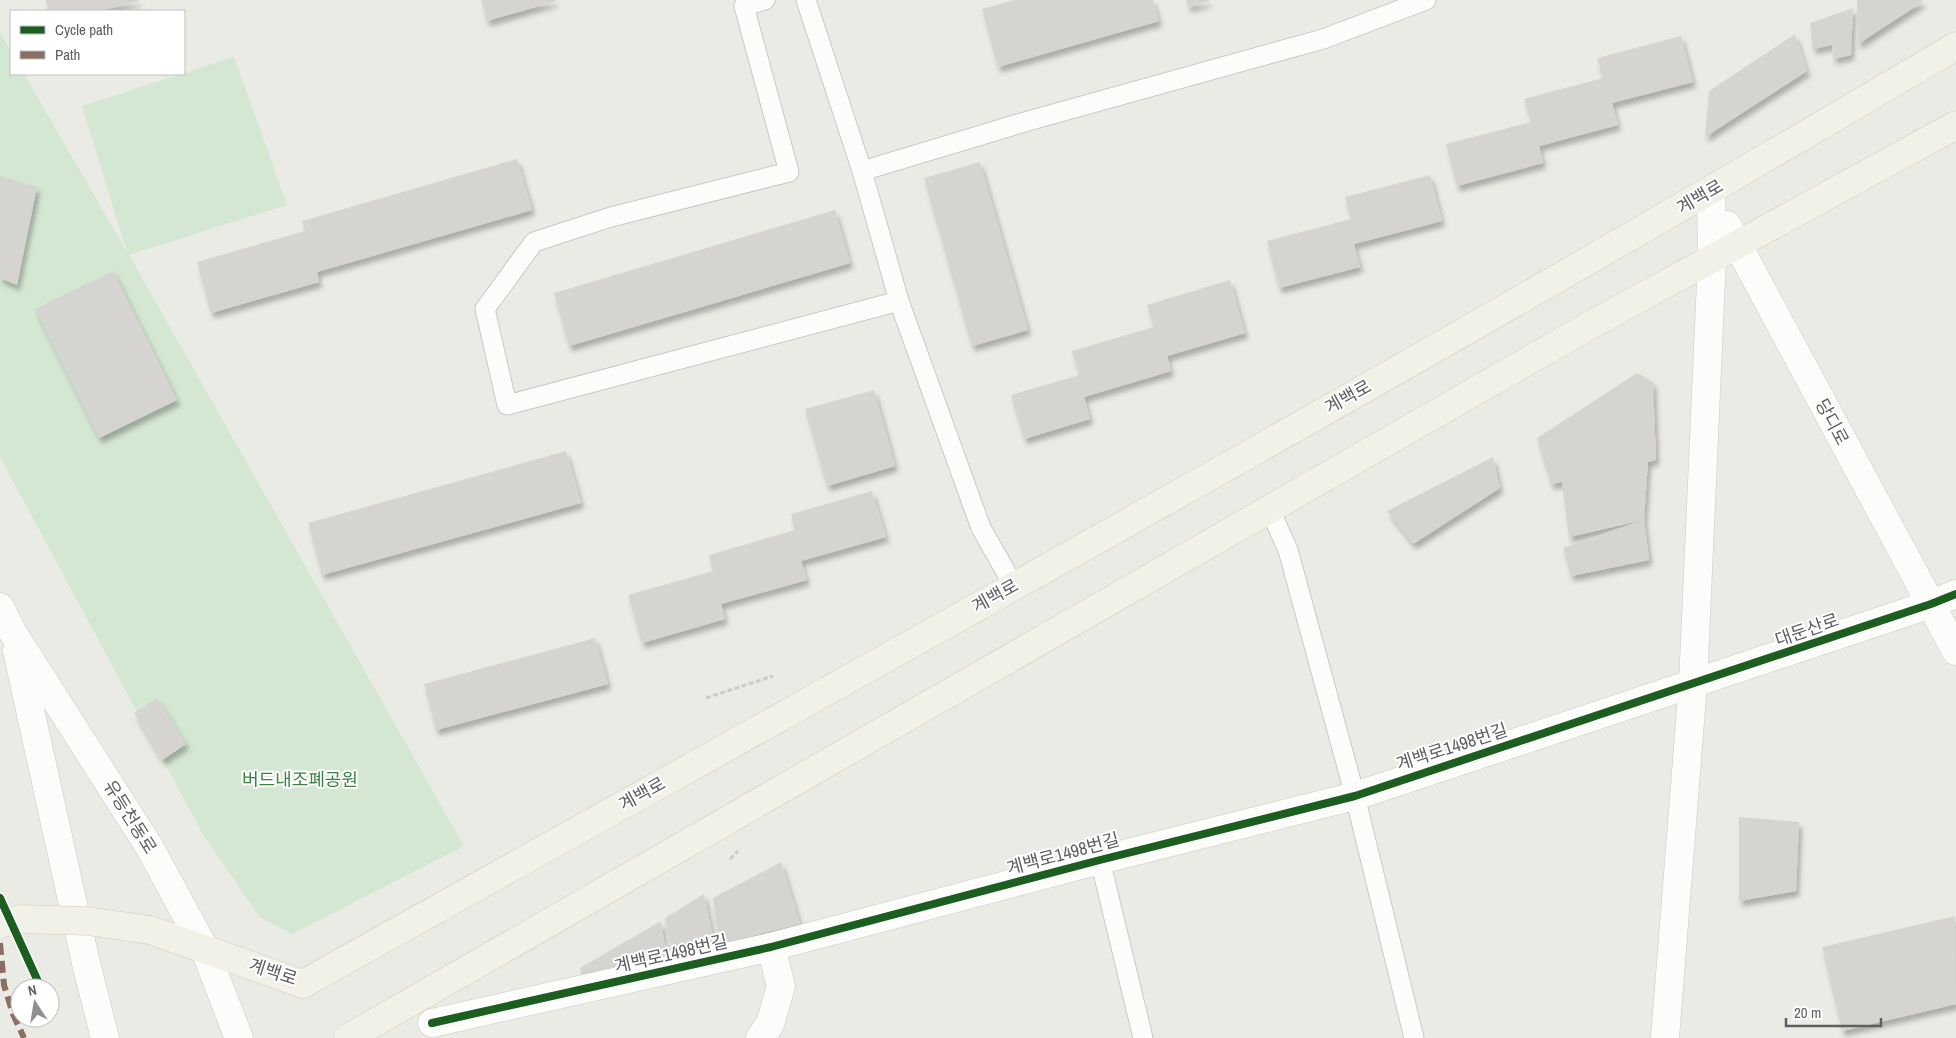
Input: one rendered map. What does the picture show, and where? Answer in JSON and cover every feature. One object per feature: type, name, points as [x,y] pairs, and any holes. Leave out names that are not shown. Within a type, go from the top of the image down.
[{"type":"main road","name":"계백로","points":[[0,924],[20,919],[87,921],[150,930],[302,984],[1014,586],[1711,191],[1956,46]]},
{"type":"main road","points":[[348,1038],[1586,327],[1956,125]]},
{"type":"main road","name":"당디로","points":[[1711,191],[1736,245],[1956,651]]},
{"type":"main road","points":[[1665,1038],[1692,684],[1712,258],[1711,191]]},
{"type":"main road","name":"대둔산로","points":[[1692,684],[1956,594]]},
{"type":"main road","name":"유등천동로","points":[[0,607],[13,633],[150,848],[204,948],[239,1038]]},
{"type":"main road","points":[[13,633],[86,962],[105,1038]]},
{"type":"main road","name":"계백로1498번길","points":[[432,1023],[771,947],[1100,860],[1355,796],[1692,684]]},
{"type":"main road","points":[[760,1038],[770,1024],[781,986],[771,947]]},
{"type":"lane","points":[[765,0],[744,6],[789,172],[612,217],[534,242],[485,309],[507,405],[899,301]]},
{"type":"lane","points":[[806,0],[862,171],[899,301],[981,528],[1014,586]]},
{"type":"lane","points":[[862,171],[1038,119],[1323,39],[1426,0]]},
{"type":"lane","points":[[1270,510],[1288,550],[1355,796],[1414,1038]]},
{"type":"lane","points":[[1100,860],[1143,1038]]},
{"type":"path","points":[[706,698],[773,676]]},
{"type":"green space","name":"버드내조폐공원","points":[[0,32],[10,50],[10,75],[25,75],[127,252],[82,106],[178,75],[185,75],[185,73],[234,57],[287,205],[129,255],[464,846],[292,934],[260,917],[204,836],[0,457]]},
{"type":"building","points":[[45,0],[139,0],[104,10],[49,10]]},
{"type":"building","points":[[481,0],[556,0],[556,1],[487,21]]},
{"type":"building","points":[[1014,0],[1153,0],[1159,21],[998,67],[982,9]]},
{"type":"building","points":[[1186,0],[1209,0],[1210,1],[1188,7]]},
{"type":"building","points":[[1857,0],[1922,0],[1921,3],[1858,44]]},
{"type":"building","points":[[1853,8],[1851,55],[1833,59],[1832,45],[1813,49],[1810,23]]},
{"type":"building","points":[[1795,34],[1807,71],[1705,137],[1709,91]]},
{"type":"building","points":[[1681,36],[1693,82],[1612,103],[1618,125],[1539,146],[1543,163],[1457,186],[1446,144],[1531,122],[1524,99],[1603,78],[1597,58]]},
{"type":"building","points":[[517,159],[532,210],[317,272],[319,282],[211,313],[197,262],[305,231],[302,221]]},
{"type":"building","points":[[980,162],[1028,330],[972,346],[924,178]]},
{"type":"building","points":[[1430,175],[1442,221],[1354,244],[1360,267],[1279,288],[1267,241],[1351,219],[1345,197]]},
{"type":"building","points":[[0,176],[37,187],[17,285],[0,278]]},
{"type":"building","points":[[835,210],[850,263],[569,346],[554,293]]},
{"type":"building","points":[[113,271],[177,400],[99,438],[35,309]]},
{"type":"building","points":[[1230,280],[1245,333],[1167,356],[1171,371],[1084,397],[1090,419],[1024,439],[1011,395],[1079,375],[1072,351],[1154,327],[1147,305]]},
{"type":"building","points":[[1637,373],[1653,382],[1656,460],[1648,462],[1644,520],[1649,560],[1571,576],[1563,548],[1643,520],[1569,537],[1562,482],[1551,484],[1537,438]]},
{"type":"building","points":[[874,390],[895,466],[827,486],[805,409]]},
{"type":"building","points":[[566,451],[581,503],[322,575],[308,523]]},
{"type":"building","points":[[1493,457],[1500,488],[1413,544],[1387,511]]},
{"type":"building","points":[[872,491],[886,537],[801,561],[807,580],[721,604],[725,619],[642,643],[628,595],[713,571],[709,555],[795,530],[791,514]]},
{"type":"building","points":[[595,638],[608,684],[436,730],[424,684]]},
{"type":"building","points":[[157,698],[186,744],[162,760],[134,713]]},
{"type":"building","points":[[1739,817],[1799,822],[1796,891],[1739,901]]},
{"type":"building","points":[[781,862],[800,924],[719,944],[713,898]]},
{"type":"building","points":[[704,894],[714,943],[672,953],[665,918]]},
{"type":"building","points":[[1955,916],[1956,1004],[1842,1031],[1822,947]]},
{"type":"building","points":[[661,921],[666,955],[583,981],[580,968]]},
{"type":"marked path","points":[[0,943],[4,985],[13,1014],[24,1038]]},
{"type":"cycle path","points":[[432,1023],[771,947],[1100,860],[1355,796],[1931,604],[1956,594]]},
{"type":"cycle path","points":[[0,898],[36,978]]}]
